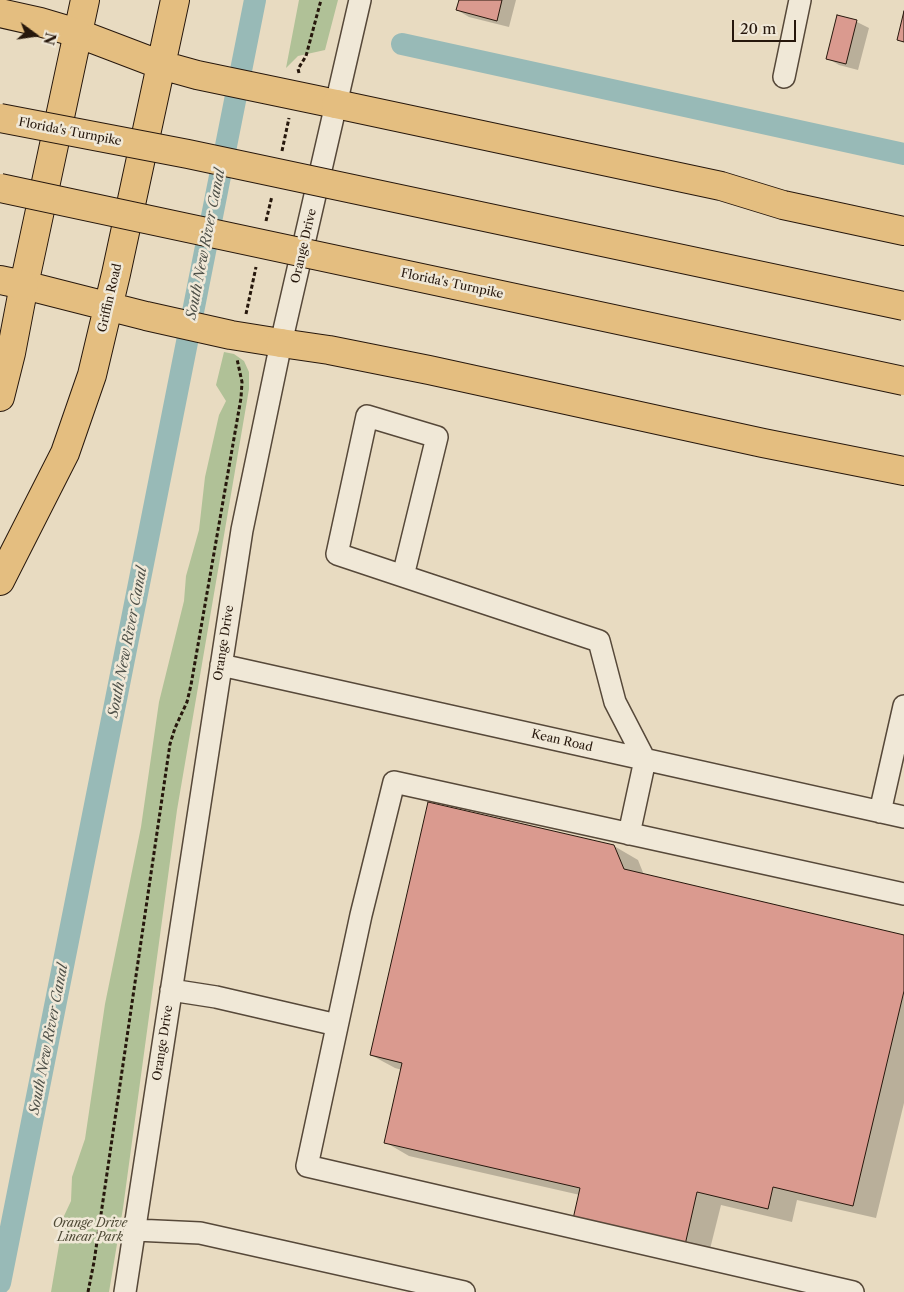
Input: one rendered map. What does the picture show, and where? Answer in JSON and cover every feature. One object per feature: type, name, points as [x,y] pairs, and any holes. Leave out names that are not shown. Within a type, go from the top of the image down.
[{"type":"main road","points":[[0,397],[11,353],[12,282],[85,0]]},
{"type":"main road","name":"Griffin Road","points":[[0,581],[65,453],[92,375],[175,0]]},
{"type":"main road","points":[[0,13],[77,33],[161,65],[286,103],[336,104],[720,186],[783,205],[904,231]]},
{"type":"main road","name":"Florida's Turnpike","points":[[0,118],[198,156],[904,306]]},
{"type":"main road","name":"Florida's Turnpike","points":[[0,188],[904,381]]},
{"type":"main road","points":[[12,282],[237,338],[329,350],[754,441],[904,471]]},
{"type":"street","name":"Orange Drive","points":[[125,1292],[242,530],[281,343],[360,0]]},
{"type":"street","points":[[784,77],[800,0]]},
{"type":"street","points":[[403,576],[437,437],[367,416],[337,554],[403,576],[599,640],[615,702],[645,760],[629,834]]},
{"type":"street","name":"Kean Road","points":[[221,665],[904,817]]},
{"type":"street","points":[[880,812],[904,706]]},
{"type":"street","points":[[853,1292],[307,1166],[361,915],[394,782],[904,894]]},
{"type":"street","points":[[171,990],[216,997],[337,1025]]},
{"type":"street","points":[[135,1230],[200,1233],[464,1292]]},
{"type":"path","points":[[298,69],[306,56],[321,0]]},
{"type":"path","points":[[281,152],[286,103]]},
{"type":"path","points":[[264,230],[273,191]]},
{"type":"path","points":[[88,1292],[170,744],[187,702],[191,685],[241,398],[242,382],[237,338],[258,259]]},
{"type":"green space","points":[[299,0],[338,0],[325,50],[298,56],[286,68]]},
{"type":"green space","name":"Orange Drive Linear Park","points":[[224,352],[234,354],[244,361],[249,372],[249,389],[177,810],[123,1208],[109,1292],[51,1292],[64,1216],[71,1201],[72,1177],[85,1139],[105,1004],[141,827],[159,702],[184,601],[186,576],[199,530],[205,477],[219,415],[226,401],[216,385]]},
{"type":"building","points":[[459,0],[502,0],[497,21],[456,10]]},
{"type":"building","points":[[904,11],[904,42],[897,40]]},
{"type":"building","points":[[837,15],[857,20],[846,64],[826,59]]},
{"type":"building","points":[[428,802],[614,845],[624,869],[904,935],[904,991],[853,1206],[773,1187],[768,1209],[697,1192],[685,1245],[573,1219],[580,1188],[384,1143],[402,1063],[370,1055]]},
{"type":"waterway","name":"South New River Canal","points":[[0,1283],[255,0]]},
{"type":"waterway","points":[[402,44],[904,154]]}]
